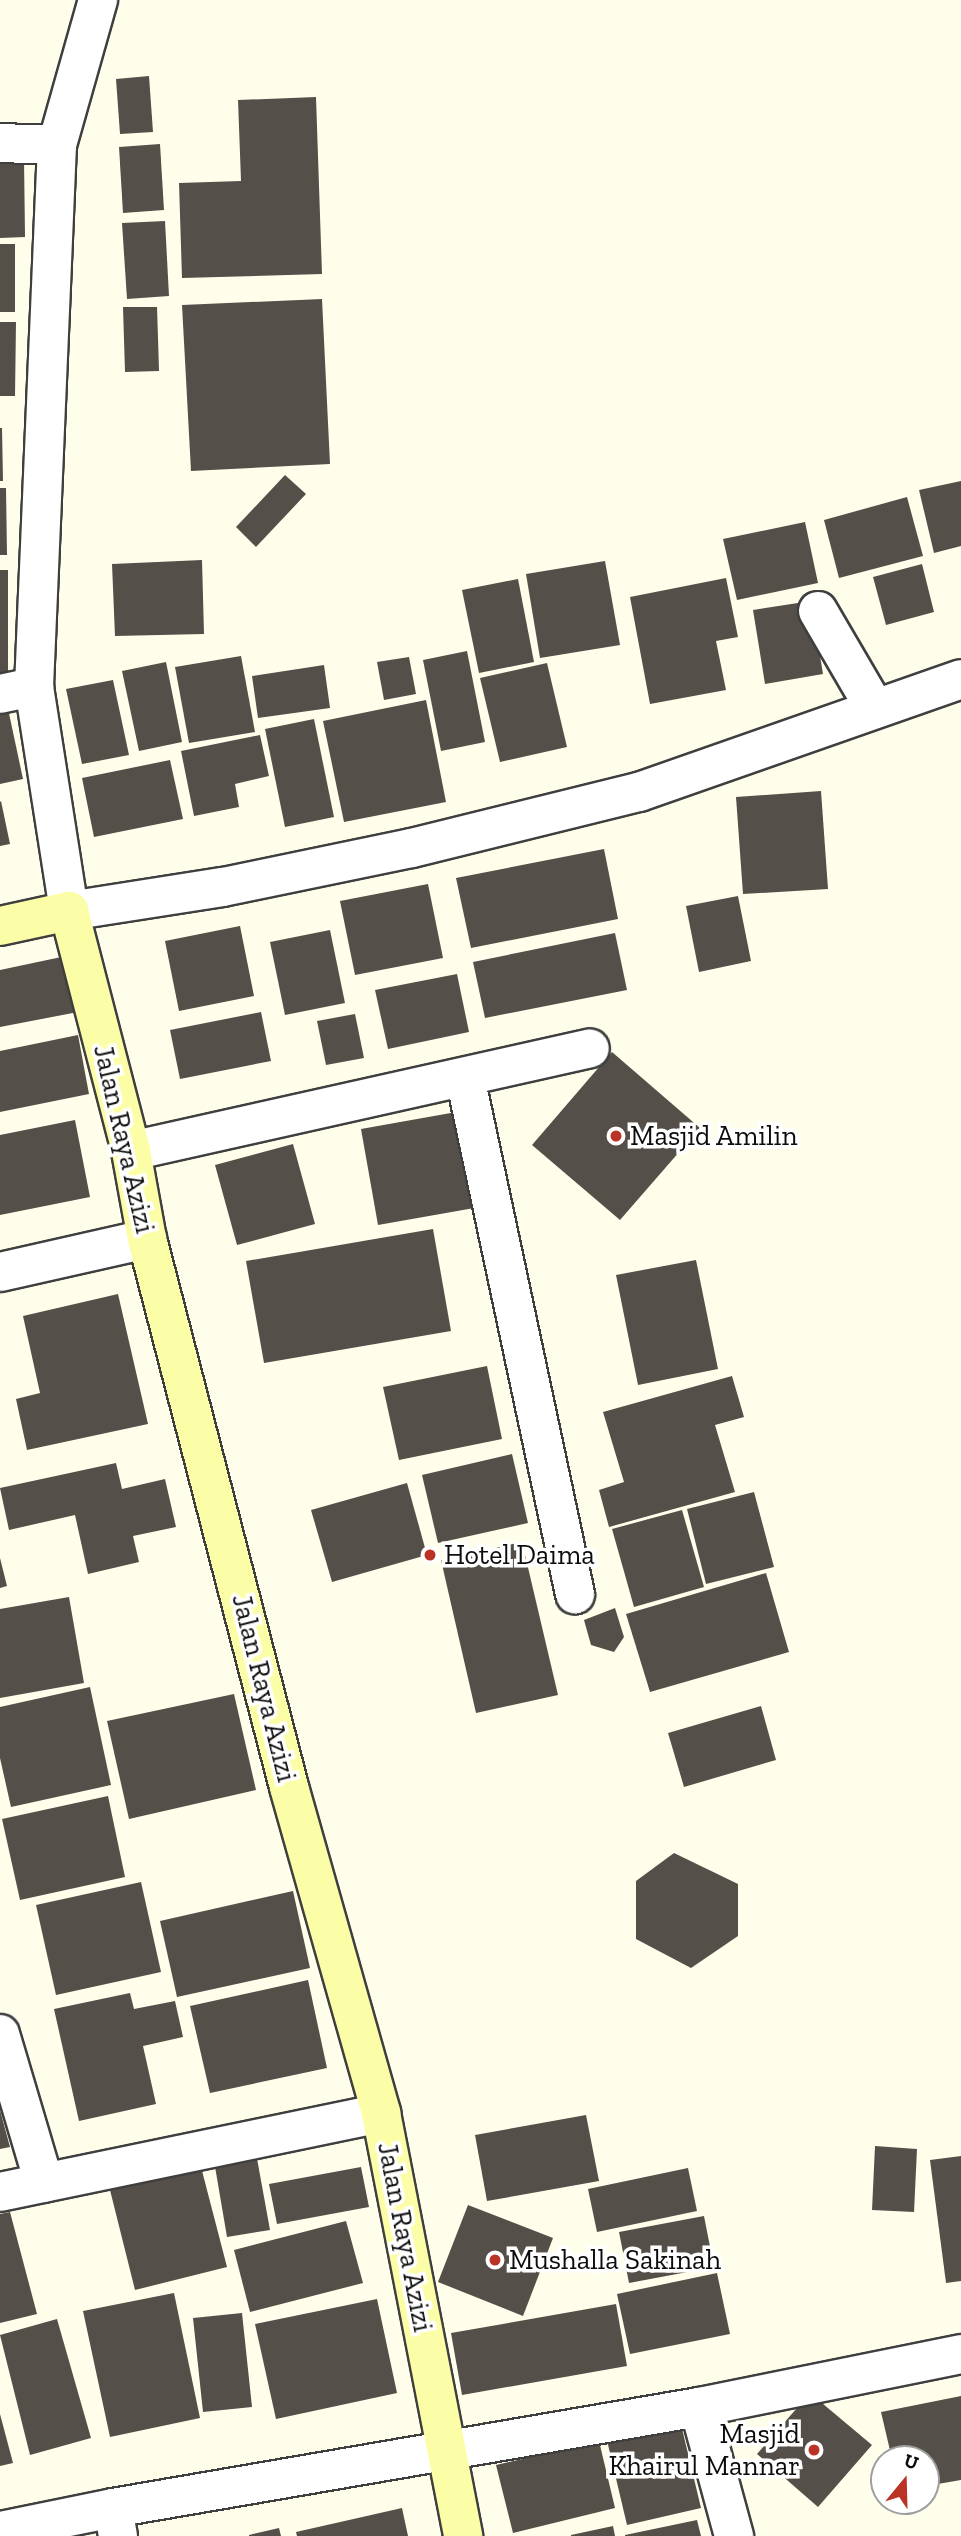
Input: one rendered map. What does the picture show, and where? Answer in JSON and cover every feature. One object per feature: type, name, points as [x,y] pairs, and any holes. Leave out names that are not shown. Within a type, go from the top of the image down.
[{"type":"street","points":[[69,911],[17,691],[57,145],[98,0]]},
{"type":"street","points":[[0,143],[57,145]]},
{"type":"street","points":[[818,611],[874,707]]},
{"type":"street","points":[[0,926],[69,911],[223,887],[412,848],[639,792],[874,707],[961,679]]},
{"type":"street","name":"Jalan Raya Azizi","points":[[69,911],[131,1151],[147,1239],[289,1787],[381,2113],[463,2536]]},
{"type":"street","points":[[131,1151],[590,1048]]},
{"type":"street","points":[[464,1077],[575,1594]]},
{"type":"street","points":[[0,1272],[147,1239]]},
{"type":"street","points":[[0,2034],[44,2183]]},
{"type":"street","points":[[0,2192],[381,2113]]},
{"type":"street","points":[[0,2531],[115,2522],[447,2451],[699,2407],[961,2354]]},
{"type":"street","points":[[699,2407],[734,2536]]},
{"type":"building","points":[[149,76],[153,132],[120,134],[116,79]]},
{"type":"building","points":[[316,97],[322,274],[182,278],[179,183],[241,181],[238,100]]},
{"type":"building","points":[[160,144],[164,210],[123,213],[119,147]]},
{"type":"building","points":[[0,158],[24,158],[25,237],[0,238]]},
{"type":"building","points":[[165,221],[169,296],[127,299],[122,223]]},
{"type":"building","points":[[0,244],[15,244],[15,312],[0,312]]},
{"type":"building","points":[[322,299],[330,464],[191,471],[182,305]]},
{"type":"building","points":[[123,307],[157,307],[159,371],[125,372]]},
{"type":"building","points":[[0,322],[16,322],[15,396],[0,396]]},
{"type":"building","points":[[2,428],[3,481],[0,481]]},
{"type":"building","points":[[285,475],[306,494],[256,547],[236,527]]},
{"type":"building","points":[[961,481],[961,546],[934,553],[919,490]]},
{"type":"building","points":[[0,488],[6,488],[7,555],[0,555]]},
{"type":"building","points":[[907,497],[923,556],[839,578],[824,520]]},
{"type":"building","points":[[805,522],[818,583],[737,600],[723,539]]},
{"type":"building","points":[[202,560],[204,634],[115,636],[112,564]]},
{"type":"building","points":[[605,561],[620,645],[540,658],[526,574]]},
{"type":"building","points":[[922,564],[934,612],[886,625],[873,577]]},
{"type":"building","points":[[0,570],[8,570],[8,678],[0,678]]},
{"type":"building","points":[[726,578],[738,637],[716,641],[726,690],[650,704],[630,597]]},
{"type":"building","points":[[518,579],[534,662],[479,673],[462,590]]},
{"type":"building","points":[[811,601],[823,674],[765,684],[753,610]]},
{"type":"building","points":[[467,651],[485,742],[441,751],[423,660]]},
{"type":"building","points":[[241,656],[255,732],[189,743],[175,667]]},
{"type":"building","points":[[409,657],[416,694],[384,700],[377,662]]},
{"type":"building","points":[[166,662],[182,742],[139,751],[122,671]]},
{"type":"building","points":[[547,663],[567,747],[500,762],[480,678]]},
{"type":"building","points":[[324,665],[330,708],[258,718],[252,676]]},
{"type":"building","points":[[113,680],[129,755],[82,764],[66,689]]},
{"type":"building","points":[[426,700],[446,802],[344,822],[323,721]]},
{"type":"building","points":[[7,704],[23,779],[0,784],[0,705]]},
{"type":"building","points":[[314,719],[334,817],[285,827],[265,729]]},
{"type":"building","points":[[260,735],[269,776],[235,784],[239,807],[194,816],[181,751]]},
{"type":"building","points":[[170,760],[183,819],[94,837],[82,778]]},
{"type":"building","points":[[821,791],[828,889],[743,894],[736,797]]},
{"type":"building","points":[[0,802],[10,844],[0,846]]},
{"type":"building","points":[[604,849],[618,919],[471,948],[456,878]]},
{"type":"building","points":[[428,884],[443,958],[355,975],[340,901]]},
{"type":"building","points":[[738,896],[751,961],[699,972],[686,906]]},
{"type":"building","points":[[240,926],[254,996],[179,1011],[165,941]]},
{"type":"building","points":[[330,930],[345,1003],[285,1015],[270,942]]},
{"type":"building","points":[[615,933],[627,990],[485,1018],[473,962]]},
{"type":"building","points":[[66,956],[78,1012],[0,1027],[0,970]]},
{"type":"building","points":[[457,974],[469,1032],[388,1049],[375,990]]},
{"type":"building","points":[[261,1012],[271,1061],[180,1079],[170,1030]]},
{"type":"building","points":[[355,1014],[364,1058],[326,1065],[317,1021]]},
{"type":"building","points":[[78,1035],[89,1094],[0,1112],[0,1051]]},
{"type":"building","name":"Masjid Amilin","points":[[612,1052],[700,1128],[620,1220],[532,1145]]},
{"type":"building","points":[[462,1111],[480,1207],[378,1225],[361,1129]]},
{"type":"building","points":[[75,1120],[90,1197],[0,1215],[0,1135]]},
{"type":"building","points":[[293,1144],[315,1224],[237,1245],[215,1165]]},
{"type":"building","points":[[433,1229],[451,1331],[264,1363],[246,1261]]},
{"type":"building","points":[[696,1260],[718,1369],[638,1385],[616,1275]]},
{"type":"building","points":[[118,1294],[148,1424],[27,1450],[16,1399],[40,1393],[23,1316]]},
{"type":"building","points":[[487,1366],[502,1439],[399,1460],[383,1387]]},
{"type":"building","points":[[732,1376],[744,1417],[715,1425],[735,1492],[609,1527],[599,1490],[624,1482],[603,1412]]},
{"type":"building","points":[[512,1454],[528,1523],[438,1543],[422,1475]]},
{"type":"building","points":[[116,1463],[122,1489],[165,1479],[176,1527],[133,1536],[139,1562],[88,1574],[75,1515],[9,1530],[0,1488]]},
{"type":"building","points":[[407,1483],[427,1555],[332,1582],[311,1510]]},
{"type":"building","points":[[754,1492],[774,1567],[706,1584],[687,1509]]},
{"type":"building","points":[[682,1510],[704,1587],[634,1607],[612,1529]]},
{"type":"building","points":[[522,1542],[558,1695],[476,1713],[441,1560]]},
{"type":"building","points":[[0,1558],[7,1586],[0,1588]]},
{"type":"building","points":[[766,1573],[789,1652],[650,1692],[626,1614]]},
{"type":"building","points":[[69,1597],[84,1683],[0,1698],[0,1609]]},
{"type":"building","points":[[615,1608],[624,1637],[614,1652],[591,1645],[584,1620]]},
{"type":"building","points":[[90,1687],[111,1785],[11,1807],[0,1758],[0,1707]]},
{"type":"building","points":[[234,1694],[256,1790],[129,1819],[107,1721]]},
{"type":"building","points":[[761,1706],[776,1760],[684,1787],[668,1733]]},
{"type":"building","points":[[108,1796],[125,1877],[20,1900],[2,1819]]},
{"type":"building","points":[[674,1853],[738,1884],[738,1936],[691,1968],[636,1939],[636,1881]]},
{"type":"building","points":[[141,1882],[161,1972],[56,1995],[36,1905]]},
{"type":"building","points":[[293,1891],[310,1968],[177,1997],[160,1921]]},
{"type":"building","points":[[308,1980],[327,2068],[210,2093],[190,2006]]},
{"type":"building","points":[[130,1993],[134,2009],[175,2001],[183,2037],[143,2046],[156,2104],[79,2121],[54,2009]]},
{"type":"building","points":[[0,2110],[10,2147],[0,2149]]},
{"type":"building","points":[[586,2115],[599,2181],[487,2201],[475,2135]]},
{"type":"building","points":[[254,2142],[270,2230],[227,2237],[212,2149]]},
{"type":"building","points":[[875,2146],[917,2149],[914,2212],[872,2210]]},
{"type":"building","points":[[961,2156],[961,2281],[946,2283],[930,2160]]},
{"type":"building","points":[[200,2163],[227,2267],[135,2290],[109,2186]]},
{"type":"building","points":[[361,2167],[369,2207],[277,2224],[269,2184]]},
{"type":"building","points":[[688,2168],[697,2211],[597,2232],[588,2189]]},
{"type":"building","name":"Mushalla Sakinah","points":[[468,2205],[553,2238],[523,2316],[438,2282]]},
{"type":"building","points":[[10,2212],[37,2314],[0,2323],[0,2214]]},
{"type":"building","points":[[704,2216],[714,2267],[629,2283],[619,2232]]},
{"type":"building","points":[[346,2221],[363,2283],[250,2312],[234,2250]]},
{"type":"building","points":[[717,2273],[730,2334],[630,2354],[617,2294]]},
{"type":"building","points":[[174,2293],[200,2418],[110,2437],[83,2311]]},
{"type":"building","points":[[377,2299],[397,2393],[276,2419],[255,2324]]},
{"type":"building","points":[[616,2304],[627,2366],[462,2395],[451,2333]]},
{"type":"building","points":[[242,2313],[252,2407],[203,2412],[193,2318]]},
{"type":"building","points":[[57,2319],[91,2438],[30,2455],[0,2335]]},
{"type":"building","name":"Masjid Khairul Mannar","points":[[810,2393],[872,2445],[818,2507],[757,2454]]},
{"type":"building","points":[[961,2396],[961,2480],[940,2484],[940,2445],[889,2445],[881,2412]]},
{"type":"building","points":[[0,2414],[13,2463],[0,2466]]},
{"type":"building","points":[[679,2416],[701,2508],[627,2525],[605,2432]]},
{"type":"building","points":[[599,2441],[615,2508],[513,2533],[496,2465]]},
{"type":"building","points":[[402,2508],[408,2536],[297,2536],[296,2532]]},
{"type":"building","points":[[697,2520],[701,2536],[625,2536],[625,2535]]},
{"type":"building","points":[[613,2526],[615,2536],[571,2536],[571,2535]]},
{"type":"building","points":[[279,2528],[281,2536],[249,2536],[249,2535]]},
{"type":"place","name":"Masjid Amilin","points":[[616,1136]]},
{"type":"place","name":"Hotel Daima","points":[[430,1555]]},
{"type":"place","name":"Mushalla Sakinah","points":[[495,2260]]},
{"type":"place","name":"Masjid Khairul Mannar","points":[[814,2450]]}]
